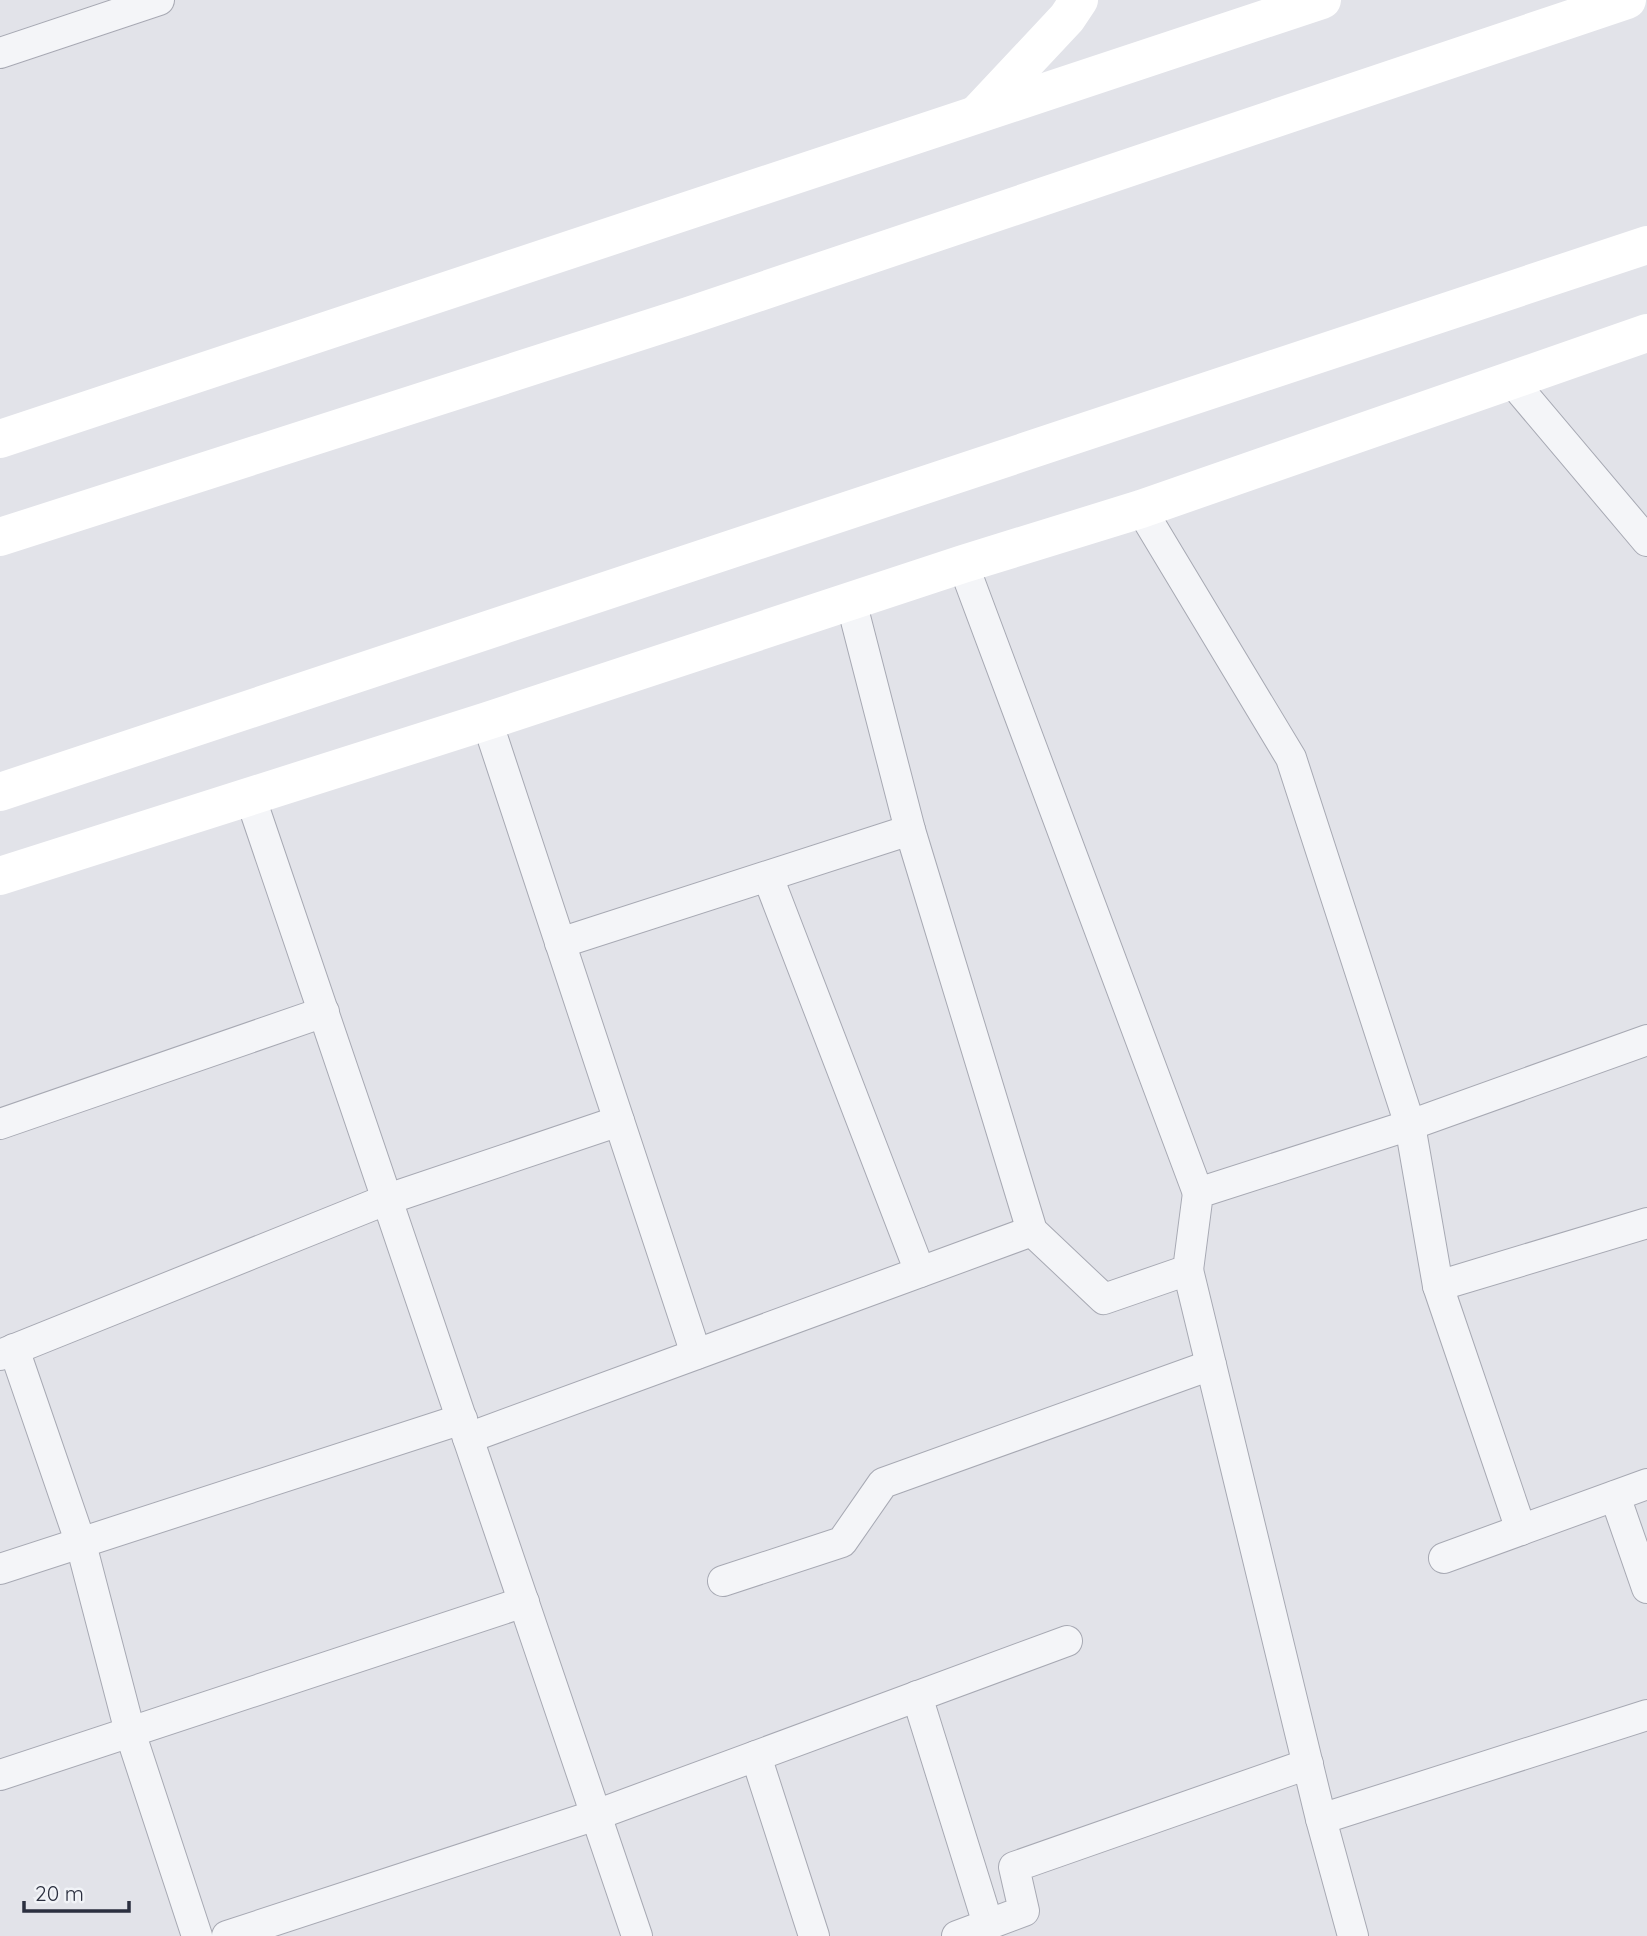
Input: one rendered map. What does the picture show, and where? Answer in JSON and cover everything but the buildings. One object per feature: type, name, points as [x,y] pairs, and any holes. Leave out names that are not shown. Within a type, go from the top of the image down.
[{"type":"main road","points":[[976,116],[1067,18],[1079,0]]},
{"type":"main road","points":[[0,439],[976,116],[1317,0]]},
{"type":"main road","points":[[0,537],[688,316],[1626,0]]},
{"type":"main road","points":[[0,792],[1647,245]]},
{"type":"main road","points":[[0,876],[487,721],[963,564],[1141,509],[1647,334]]},
{"type":"street","points":[[0,53],[159,0]]},
{"type":"street","points":[[1512,381],[1647,541]]},
{"type":"street","points":[[1141,509],[1291,758],[1409,1125],[1438,1286],[1521,1530]]},
{"type":"street","points":[[963,564],[1198,1194],[1188,1270],[1321,1819],[1353,1936]]},
{"type":"street","points":[[851,601],[910,830],[1032,1231],[1104,1299],[1188,1270]]},
{"type":"street","points":[[487,721],[696,1354]]},
{"type":"street","points":[[250,796],[637,1936]]},
{"type":"street","points":[[560,943],[910,830]]},
{"type":"street","points":[[768,877],[920,1272]]},
{"type":"street","points":[[0,1124],[324,1012]]},
{"type":"street","points":[[1198,1194],[1409,1125],[1647,1040]]},
{"type":"street","points":[[197,1936],[130,1732],[81,1544],[7,1352],[388,1199],[619,1121]]},
{"type":"street","points":[[1438,1286],[1647,1223]]},
{"type":"street","points":[[0,1569],[465,1428],[696,1354],[1032,1231]]},
{"type":"street","points":[[723,1581],[842,1542],[883,1483],[1211,1365]]},
{"type":"street","points":[[1444,1558],[1647,1485]]},
{"type":"street","points":[[1615,1496],[1647,1588]]},
{"type":"street","points":[[0,1775],[524,1602]]},
{"type":"street","points":[[227,1936],[596,1815],[1067,1640]]},
{"type":"street","points":[[918,1696],[988,1924]]},
{"type":"street","points":[[1321,1819],[1647,1715]]},
{"type":"street","points":[[756,1756],[814,1936]]},
{"type":"street","points":[[957,1936],[1024,1911],[1014,1867],[1308,1764]]}]
